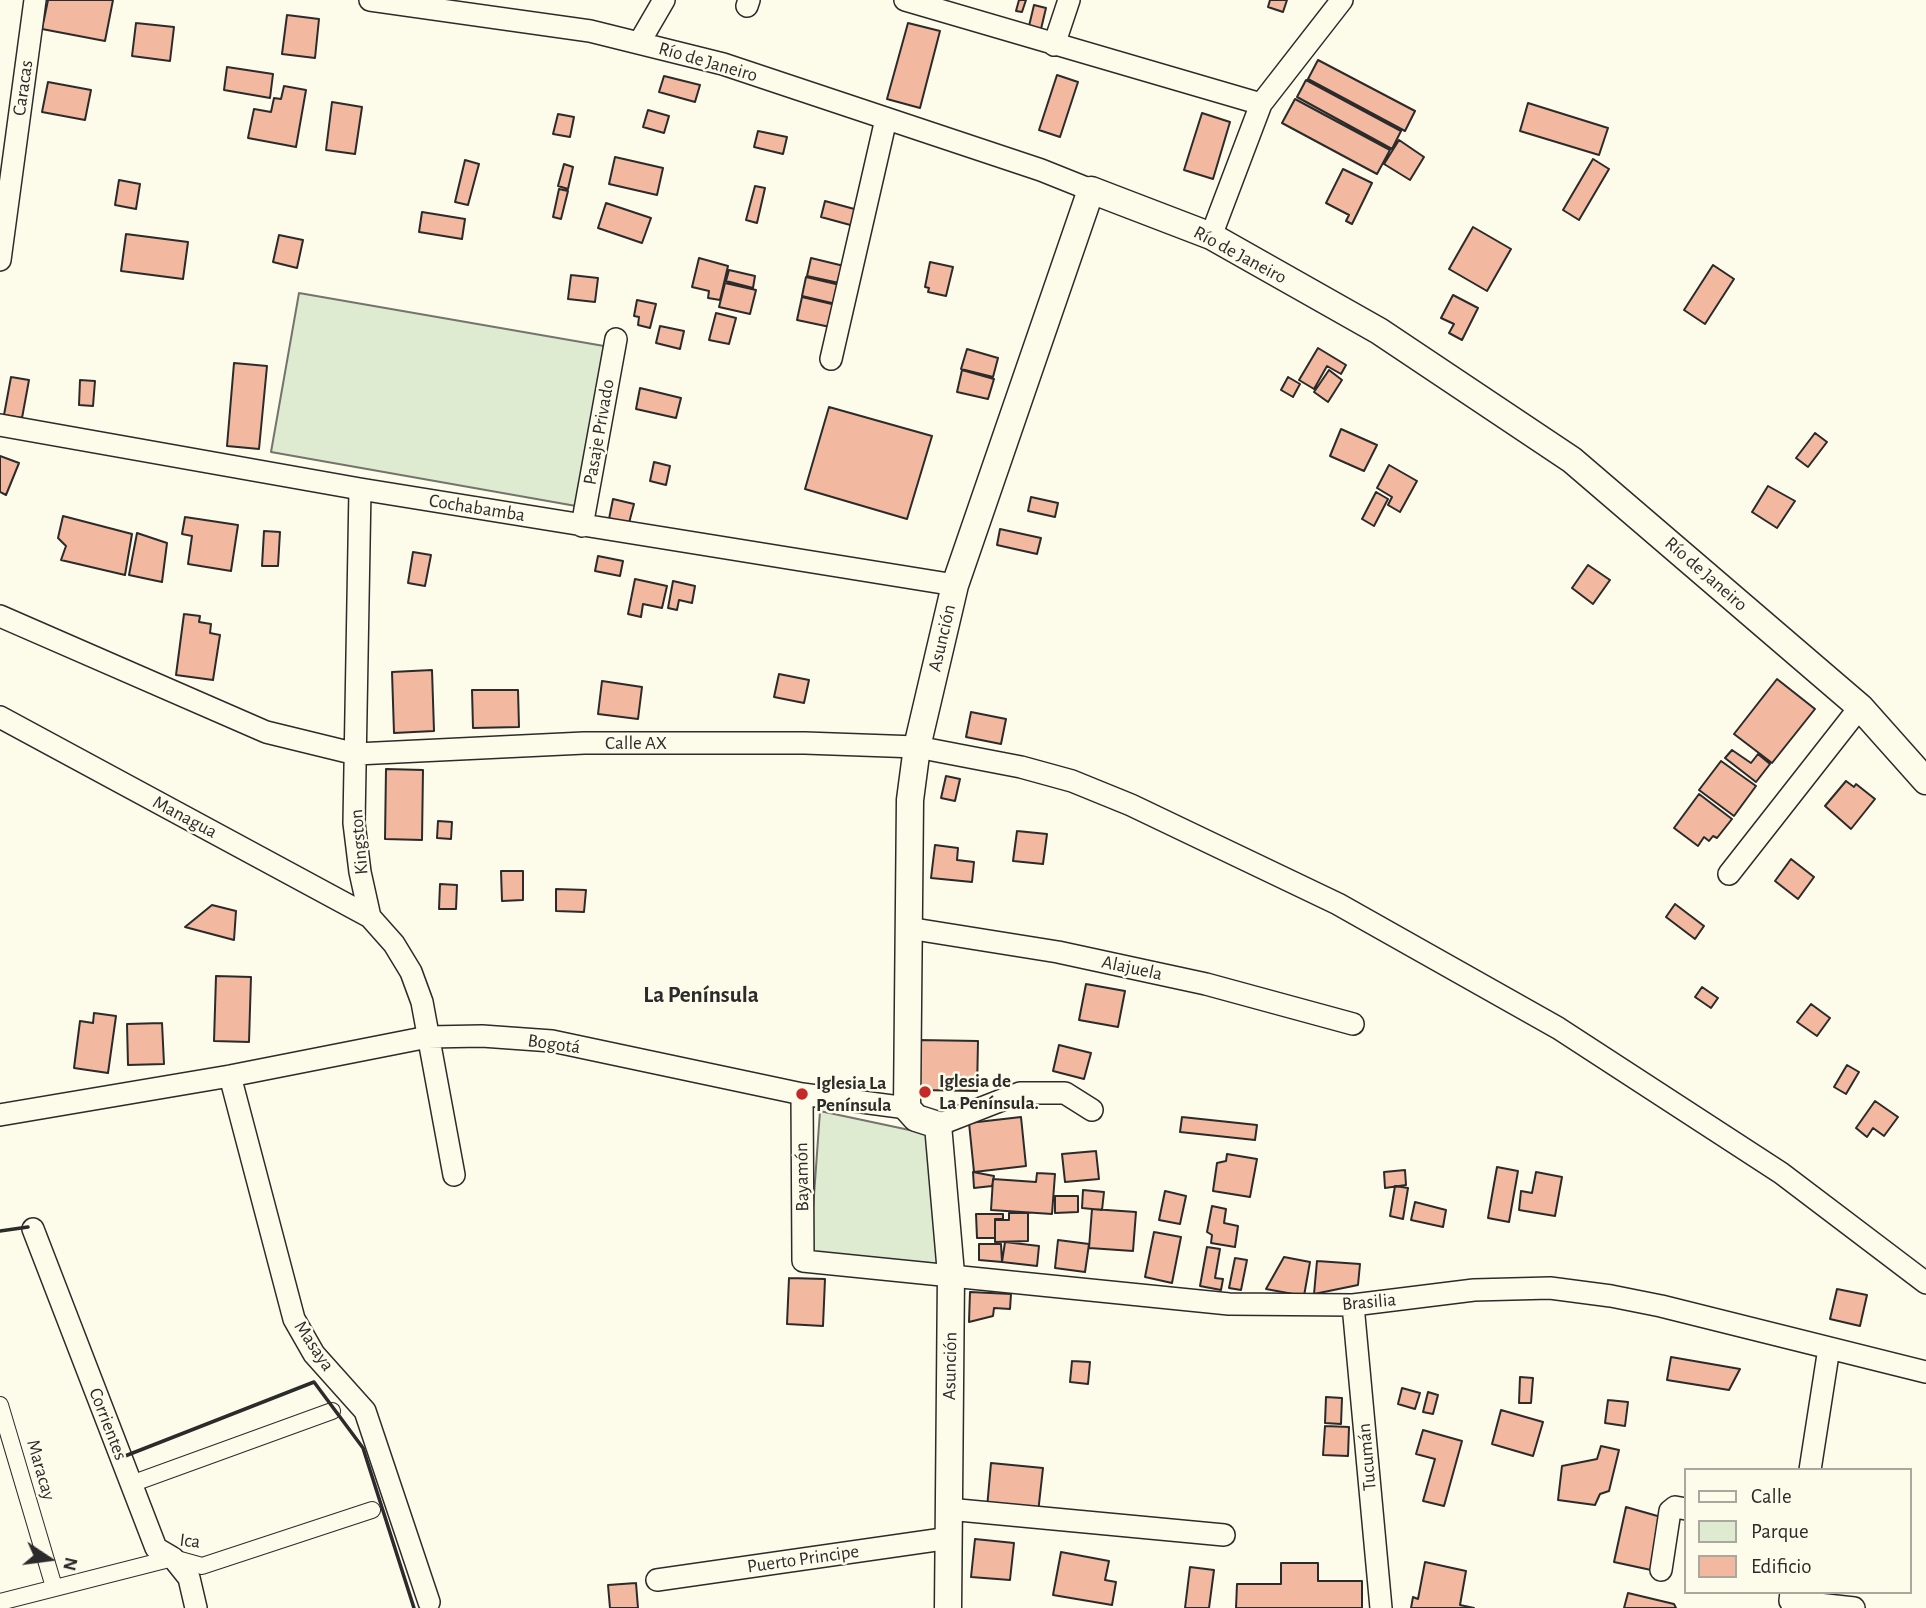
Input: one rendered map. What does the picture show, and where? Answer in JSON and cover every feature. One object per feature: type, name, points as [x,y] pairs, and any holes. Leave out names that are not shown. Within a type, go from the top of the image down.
[{"type":"street","name":"Caracas","points":[[0,260],[35,0]]},
{"type":"street","name":"Río de Janeiro","points":[[370,0],[491,8],[723,64],[1041,170],[1211,236],[1379,331],[1572,460],[1860,707],[1926,780]]},
{"type":"street","points":[[639,43],[664,0]]},
{"type":"street","points":[[905,0],[1261,103]]},
{"type":"street","points":[[1054,45],[1069,0]]},
{"type":"street","points":[[1211,236],[1261,103],[1342,0]]},
{"type":"street","points":[[831,359],[886,119]]},
{"type":"street","name":"Asunción","points":[[907,1108],[910,800],[917,747],[955,584],[1091,190]]},
{"type":"street","name":"Pasaje Privado","points":[[582,526],[617,339]]},
{"type":"street","name":"Cochabamba","points":[[0,425],[582,526],[955,584]]},
{"type":"street","name":"Kingston","points":[[360,489],[354,823],[360,872],[370,917],[394,944],[411,972],[422,1002],[454,1175]]},
{"type":"street","name":"Calle AX","points":[[0,616],[266,732],[356,754],[584,743],[805,743],[917,747],[1072,780],[1131,805],[1338,904],[1558,1028],[1781,1172],[1926,1283]]},
{"type":"street","points":[[1729,874],[1860,707]]},
{"type":"street","name":"Managua","points":[[0,717],[370,917]]},
{"type":"street","name":"Alajuela","points":[[908,928],[1058,952],[1193,981],[1353,1024]]},
{"type":"street","name":"Bogotá","points":[[0,1115],[230,1076],[428,1037],[482,1036],[552,1041],[802,1094],[907,1108],[916,1118],[938,1125]]},
{"type":"street","name":"Masaya","points":[[230,1076],[294,1319],[314,1354],[365,1411],[429,1602]]},
{"type":"street","points":[[938,1125],[1020,1093],[1065,1093],[1092,1110]]},
{"type":"street","name":"Bayamón","points":[[802,1094],[803,1261]]},
{"type":"street","name":"Asunción","points":[[938,1125],[951,1274],[948,1608]]},
{"type":"street","name":"Corrientes","points":[[33,1229],[156,1548],[173,1558],[189,1578],[196,1608]]},
{"type":"street","name":"Brasilia","points":[[803,1261],[1229,1304],[1353,1305],[1474,1290],[1550,1288],[1611,1296],[1926,1372]]},
{"type":"street","name":"Tucumán","points":[[1353,1305],[1381,1608]]},
{"type":"street","points":[[1810,1468],[1829,1348]]},
{"type":"street","name":"Maracay","points":[[0,1405],[54,1587]]},
{"type":"street","points":[[131,1484],[332,1411]]},
{"type":"street","points":[[1661,1570],[1668,1516],[1675,1507],[1685,1509]]},
{"type":"street","points":[[948,1509],[1224,1535]]},
{"type":"street","name":"Ica","points":[[0,1602],[173,1558],[202,1566],[372,1510]]},
{"type":"street","name":"Puerto Principe","points":[[657,1580],[950,1538]]},
{"type":"street","points":[[1791,1594],[1790,1601],[1854,1608]]},
{"type":"green space","points":[[299,293],[604,346],[576,506],[271,452]]},
{"type":"green space","points":[[820,1111],[933,1135],[938,1264],[810,1252]]},
{"type":"building","points":[[48,0],[113,0],[105,41],[42,29]]},
{"type":"building","points":[[1019,0],[1026,0],[1022,12],[1016,11]]},
{"type":"building","points":[[1270,0],[1287,0],[1283,12],[1268,7]]},
{"type":"building","points":[[1034,5],[1046,8],[1041,29],[1029,26]]},
{"type":"building","points":[[287,15],[319,19],[315,58],[282,54]]},
{"type":"building","points":[[136,23],[174,27],[170,61],[132,56]]},
{"type":"building","points":[[908,23],[940,31],[920,108],[887,99]]},
{"type":"building","points":[[1318,60],[1415,111],[1405,131],[1308,79]]},
{"type":"building","points":[[227,67],[273,74],[270,98],[224,90]]},
{"type":"building","points":[[1057,75],[1078,82],[1060,137],[1039,130]]},
{"type":"building","points":[[664,76],[700,85],[695,102],[659,92]]},
{"type":"building","points":[[1306,80],[1401,131],[1392,149],[1297,97]]},
{"type":"building","points":[[48,82],[91,90],[85,120],[42,112]]},
{"type":"building","points":[[284,86],[306,90],[296,147],[248,138],[254,109],[271,112],[274,98],[281,99]]},
{"type":"building","points":[[1295,99],[1390,150],[1377,174],[1282,123]]},
{"type":"building","points":[[332,102],[362,107],[355,154],[326,150]]},
{"type":"building","points":[[1528,103],[1608,128],[1599,155],[1520,131]]},
{"type":"building","points":[[648,110],[669,116],[664,133],[643,127]]},
{"type":"building","points":[[1202,113],[1230,122],[1213,179],[1184,170]]},
{"type":"building","points":[[558,114],[574,117],[570,137],[553,134]]},
{"type":"building","points":[[758,131],[787,137],[783,154],[754,147]]},
{"type":"building","points":[[1399,140],[1424,157],[1410,180],[1384,164]]},
{"type":"building","points":[[615,157],[663,168],[657,195],[609,184]]},
{"type":"building","points":[[1593,159],[1609,169],[1579,220],[1563,210]]},
{"type":"building","points":[[465,160],[479,164],[468,205],[455,202]]},
{"type":"building","points":[[564,164],[573,167],[568,189],[558,186]]},
{"type":"building","points":[[1343,169],[1372,183],[1352,224],[1346,221],[1349,215],[1326,203]]},
{"type":"building","points":[[119,180],[140,184],[136,209],[115,205]]},
{"type":"building","points":[[755,186],[765,188],[757,223],[746,220]]},
{"type":"building","points":[[559,189],[568,191],[561,219],[553,217]]},
{"type":"building","points":[[825,201],[858,210],[854,226],[821,217]]},
{"type":"building","points":[[606,203],[651,218],[642,243],[598,228]]},
{"type":"building","points":[[422,212],[465,219],[462,239],[419,232]]},
{"type":"building","points":[[1473,227],[1511,249],[1487,291],[1449,269]]},
{"type":"building","points":[[126,234],[188,242],[183,279],[121,271]]},
{"type":"building","points":[[279,235],[303,240],[297,268],[273,262]]},
{"type":"building","points":[[699,258],[728,266],[720,300],[708,298],[709,291],[692,287]]},
{"type":"building","points":[[811,258],[844,266],[839,283],[807,276]]},
{"type":"building","points":[[930,262],[953,267],[946,296],[928,292],[929,288],[925,287]]},
{"type":"building","points":[[1713,265],[1734,279],[1705,324],[1684,310]]},
{"type":"building","points":[[729,270],[755,276],[753,288],[726,281]]},
{"type":"building","points":[[571,275],[598,278],[595,302],[568,299]]},
{"type":"building","points":[[806,277],[840,285],[836,304],[802,296]]},
{"type":"building","points":[[725,283],[756,290],[750,314],[719,307]]},
{"type":"building","points":[[1453,295],[1478,308],[1462,340],[1449,333],[1454,324],[1441,318]]},
{"type":"building","points":[[802,297],[836,305],[830,327],[797,320]]},
{"type":"building","points":[[637,300],[656,304],[650,328],[638,325],[639,317],[634,316]]},
{"type":"building","points":[[716,313],[736,318],[729,344],[709,340]]},
{"type":"building","points":[[660,326],[684,331],[680,349],[656,343]]},
{"type":"building","points":[[1318,348],[1346,365],[1341,374],[1327,366],[1314,389],[1299,380]]},
{"type":"building","points":[[967,349],[998,358],[993,377],[961,369]]},
{"type":"building","points":[[234,363],[267,366],[259,449],[227,446]]},
{"type":"building","points":[[962,370],[994,379],[988,399],[957,392]]},
{"type":"building","points":[[1329,370],[1342,380],[1328,402],[1314,392]]},
{"type":"building","points":[[11,377],[29,380],[22,418],[4,415]]},
{"type":"building","points":[[1288,377],[1300,384],[1293,397],[1281,390]]},
{"type":"building","points":[[80,380],[95,381],[93,406],[79,405]]},
{"type":"building","points":[[640,388],[681,398],[676,418],[636,409]]},
{"type":"building","points":[[829,407],[932,436],[907,519],[805,489]]},
{"type":"building","points":[[1341,429],[1377,445],[1364,471],[1330,456]]},
{"type":"building","points":[[1815,433],[1827,442],[1808,467],[1796,458]]},
{"type":"building","points":[[0,456],[19,463],[6,495],[0,492]]},
{"type":"building","points":[[654,462],[670,466],[666,485],[650,481]]},
{"type":"building","points":[[1389,465],[1417,481],[1400,512],[1388,505],[1392,497],[1377,488]]},
{"type":"building","points":[[1768,486],[1795,501],[1777,528],[1752,512]]},
{"type":"building","points":[[1376,492],[1388,499],[1374,526],[1362,519]]},
{"type":"building","points":[[1031,497],[1058,503],[1055,517],[1028,511]]},
{"type":"building","points":[[613,499],[634,504],[629,523],[609,519]]},
{"type":"building","points":[[63,516],[132,534],[125,575],[61,560],[66,546],[58,538]]},
{"type":"building","points":[[185,517],[238,525],[231,571],[188,564],[192,536],[182,534]]},
{"type":"building","points":[[1000,529],[1041,538],[1037,554],[997,545]]},
{"type":"building","points":[[264,531],[280,532],[278,566],[262,566]]},
{"type":"building","points":[[137,533],[167,543],[162,582],[129,575]]},
{"type":"building","points":[[413,552],[431,555],[425,586],[408,583]]},
{"type":"building","points":[[598,556],[623,561],[620,576],[595,571]]},
{"type":"building","points":[[1588,565],[1610,580],[1593,604],[1572,588]]},
{"type":"building","points":[[635,579],[667,586],[662,608],[643,604],[641,617],[628,614]]},
{"type":"building","points":[[673,581],[695,586],[692,603],[679,600],[677,610],[668,608]]},
{"type":"building","points":[[184,614],[200,616],[199,622],[211,624],[210,633],[220,635],[213,680],[176,675]]},
{"type":"building","points":[[432,670],[434,731],[394,733],[392,672]]},
{"type":"building","points":[[779,674],[809,680],[804,703],[774,697]]},
{"type":"building","points":[[1777,679],[1815,709],[1772,763],[1734,734]]},
{"type":"building","points":[[602,681],[642,687],[638,719],[598,714]]},
{"type":"building","points":[[472,690],[518,690],[519,727],[473,728]]},
{"type":"building","points":[[971,712],[1006,719],[1001,744],[966,737]]},
{"type":"building","points":[[1732,750],[1751,763],[1758,754],[1770,764],[1756,782],[1725,758]]},
{"type":"building","points":[[1721,761],[1756,786],[1734,816],[1699,790]]},
{"type":"building","points":[[386,769],[423,770],[422,840],[385,839]]},
{"type":"building","points":[[946,776],[960,779],[955,801],[941,798]]},
{"type":"building","points":[[1846,781],[1854,787],[1856,784],[1875,799],[1851,829],[1825,806]]},
{"type":"building","points":[[1699,794],[1732,819],[1717,838],[1713,836],[1709,841],[1704,837],[1698,846],[1674,828]]},
{"type":"building","points":[[438,821],[452,822],[451,839],[437,838]]},
{"type":"building","points":[[1017,831],[1047,834],[1043,864],[1013,861]]},
{"type":"building","points":[[935,845],[958,848],[957,860],[974,862],[972,882],[931,878]]},
{"type":"building","points":[[1791,859],[1814,877],[1798,899],[1775,881]]},
{"type":"building","points":[[501,871],[523,871],[523,900],[502,901]]},
{"type":"building","points":[[440,884],[457,885],[456,909],[439,909]]},
{"type":"building","points":[[556,889],[586,890],[584,912],[556,911]]},
{"type":"building","points":[[1675,904],[1704,926],[1695,939],[1666,917]]},
{"type":"building","points":[[212,905],[236,911],[234,940],[185,927]]},
{"type":"building","points":[[216,976],[251,977],[249,1042],[214,1041]]},
{"type":"building","points":[[1086,984],[1125,991],[1118,1027],[1079,1020]]},
{"type":"building","points":[[1702,987],[1718,998],[1711,1008],[1695,997]]},
{"type":"building","points":[[1811,1004],[1830,1018],[1817,1036],[1797,1022]]},
{"type":"building","points":[[94,1013],[116,1016],[108,1073],[74,1068],[80,1021],[93,1023]]},
{"type":"building","points":[[162,1023],[164,1064],[128,1065],[127,1024]]},
{"type":"building","points":[[918,1040],[978,1041],[977,1091],[918,1090]]},
{"type":"building","points":[[1059,1045],[1091,1053],[1084,1079],[1053,1071]]},
{"type":"building","points":[[1847,1065],[1859,1072],[1846,1094],[1834,1087]]},
{"type":"building","points":[[1875,1101],[1898,1117],[1884,1136],[1873,1128],[1867,1137],[1856,1128]]},
{"type":"building","points":[[1021,1117],[1026,1166],[974,1172],[969,1123]]},
{"type":"building","points":[[1182,1117],[1257,1125],[1255,1140],[1180,1132]]},
{"type":"building","points":[[1096,1151],[1099,1179],[1065,1182],[1062,1154]]},
{"type":"building","points":[[1227,1154],[1257,1159],[1250,1197],[1213,1191],[1217,1163],[1226,1161]]},
{"type":"building","points":[[1497,1167],[1518,1171],[1509,1222],[1488,1218]]},
{"type":"building","points":[[1405,1170],[1406,1185],[1385,1188],[1384,1172]]},
{"type":"building","points":[[973,1172],[994,1176],[992,1186],[974,1188]]},
{"type":"building","points":[[1536,1172],[1562,1177],[1555,1216],[1519,1210],[1521,1191],[1532,1193]]},
{"type":"building","points":[[1037,1173],[1055,1174],[1052,1214],[991,1210],[993,1179],[1036,1182]]},
{"type":"building","points":[[1395,1186],[1408,1188],[1403,1219],[1390,1216]]},
{"type":"building","points":[[1083,1190],[1104,1192],[1102,1210],[1082,1208]]},
{"type":"building","points":[[1165,1191],[1186,1196],[1180,1224],[1159,1220]]},
{"type":"building","points":[[1055,1196],[1078,1196],[1078,1212],[1055,1213]]},
{"type":"building","points":[[1415,1202],[1446,1210],[1443,1227],[1411,1220]]},
{"type":"building","points":[[1212,1206],[1226,1209],[1224,1223],[1238,1226],[1235,1247],[1211,1243],[1212,1235],[1207,1232]]},
{"type":"building","points":[[1092,1209],[1136,1212],[1133,1251],[1089,1248]]},
{"type":"building","points":[[1009,1213],[1028,1213],[1028,1241],[995,1242],[995,1220],[1009,1220]]},
{"type":"building","points":[[976,1214],[1003,1214],[1003,1219],[995,1219],[995,1238],[977,1238]]},
{"type":"building","points":[[1154,1232],[1181,1237],[1172,1283],[1145,1277]]},
{"type":"building","points":[[1058,1240],[1089,1244],[1085,1272],[1055,1268]]},
{"type":"building","points":[[1005,1242],[1039,1246],[1037,1266],[1002,1262]]},
{"type":"building","points":[[979,1244],[1001,1244],[1002,1262],[979,1260]]},
{"type":"building","points":[[1207,1247],[1220,1249],[1215,1278],[1223,1279],[1221,1290],[1200,1286]]},
{"type":"building","points":[[1284,1257],[1310,1262],[1304,1296],[1266,1289]]},
{"type":"building","points":[[1235,1258],[1247,1260],[1241,1290],[1229,1288]]},
{"type":"building","points":[[1317,1261],[1360,1264],[1358,1285],[1314,1294]]},
{"type":"building","points":[[789,1278],[825,1279],[823,1326],[787,1324]]},
{"type":"building","points":[[1837,1289],[1867,1295],[1860,1326],[1830,1319]]},
{"type":"building","points":[[970,1292],[1011,1294],[1010,1309],[994,1308],[993,1316],[969,1322]]},
{"type":"building","points":[[1671,1357],[1740,1369],[1729,1390],[1667,1380]]},
{"type":"building","points":[[1072,1361],[1090,1362],[1088,1384],[1070,1382]]},
{"type":"building","points":[[1520,1377],[1533,1378],[1531,1403],[1519,1403]]},
{"type":"building","points":[[1402,1388],[1420,1393],[1415,1409],[1398,1404]]},
{"type":"building","points":[[1428,1392],[1438,1395],[1433,1414],[1423,1412]]},
{"type":"building","points":[[1326,1397],[1342,1398],[1341,1424],[1325,1423]]},
{"type":"building","points":[[1608,1400],[1628,1402],[1625,1426],[1605,1423]]},
{"type":"building","points":[[1501,1410],[1543,1422],[1533,1456],[1492,1444]]},
{"type":"building","points":[[1325,1426],[1349,1427],[1348,1456],[1323,1455]]},
{"type":"building","points":[[1423,1430],[1462,1441],[1444,1506],[1423,1501],[1435,1459],[1416,1454]]},
{"type":"building","points":[[1601,1446],[1619,1450],[1609,1491],[1600,1494],[1595,1505],[1558,1500],[1562,1466],[1597,1459]]},
{"type":"building","points":[[991,1463],[1043,1468],[1038,1513],[987,1508]]},
{"type":"building","points":[[1626,1507],[1661,1517],[1651,1570],[1614,1562]]},
{"type":"building","points":[[975,1539],[1014,1543],[1010,1580],[971,1577]]},
{"type":"building","points":[[1061,1552],[1109,1561],[1105,1580],[1116,1582],[1112,1605],[1053,1595]]},
{"type":"building","points":[[1425,1562],[1466,1571],[1460,1605],[1474,1608],[1411,1608],[1413,1597],[1418,1599]]},
{"type":"building","points":[[1281,1563],[1318,1563],[1318,1581],[1362,1581],[1362,1608],[1236,1608],[1237,1584],[1281,1584]]},
{"type":"building","points":[[1190,1567],[1214,1570],[1209,1608],[1185,1608]]},
{"type":"building","points":[[636,1583],[638,1608],[610,1608],[608,1585]]},
{"type":"building","points":[[1628,1593],[1674,1604],[1676,1608],[1624,1608]]},
{"type":"wall","points":[[0,1231],[28,1227]]},
{"type":"wall","points":[[125,1456],[314,1382],[363,1448],[414,1608]]},
{"type":"place","name":"Iglesia de La Península.","points":[[925,1092]]},
{"type":"place","name":"Iglesia La Península","points":[[802,1094]]},
{"type":"district","name":"La Península","points":[[701,995]]}]
